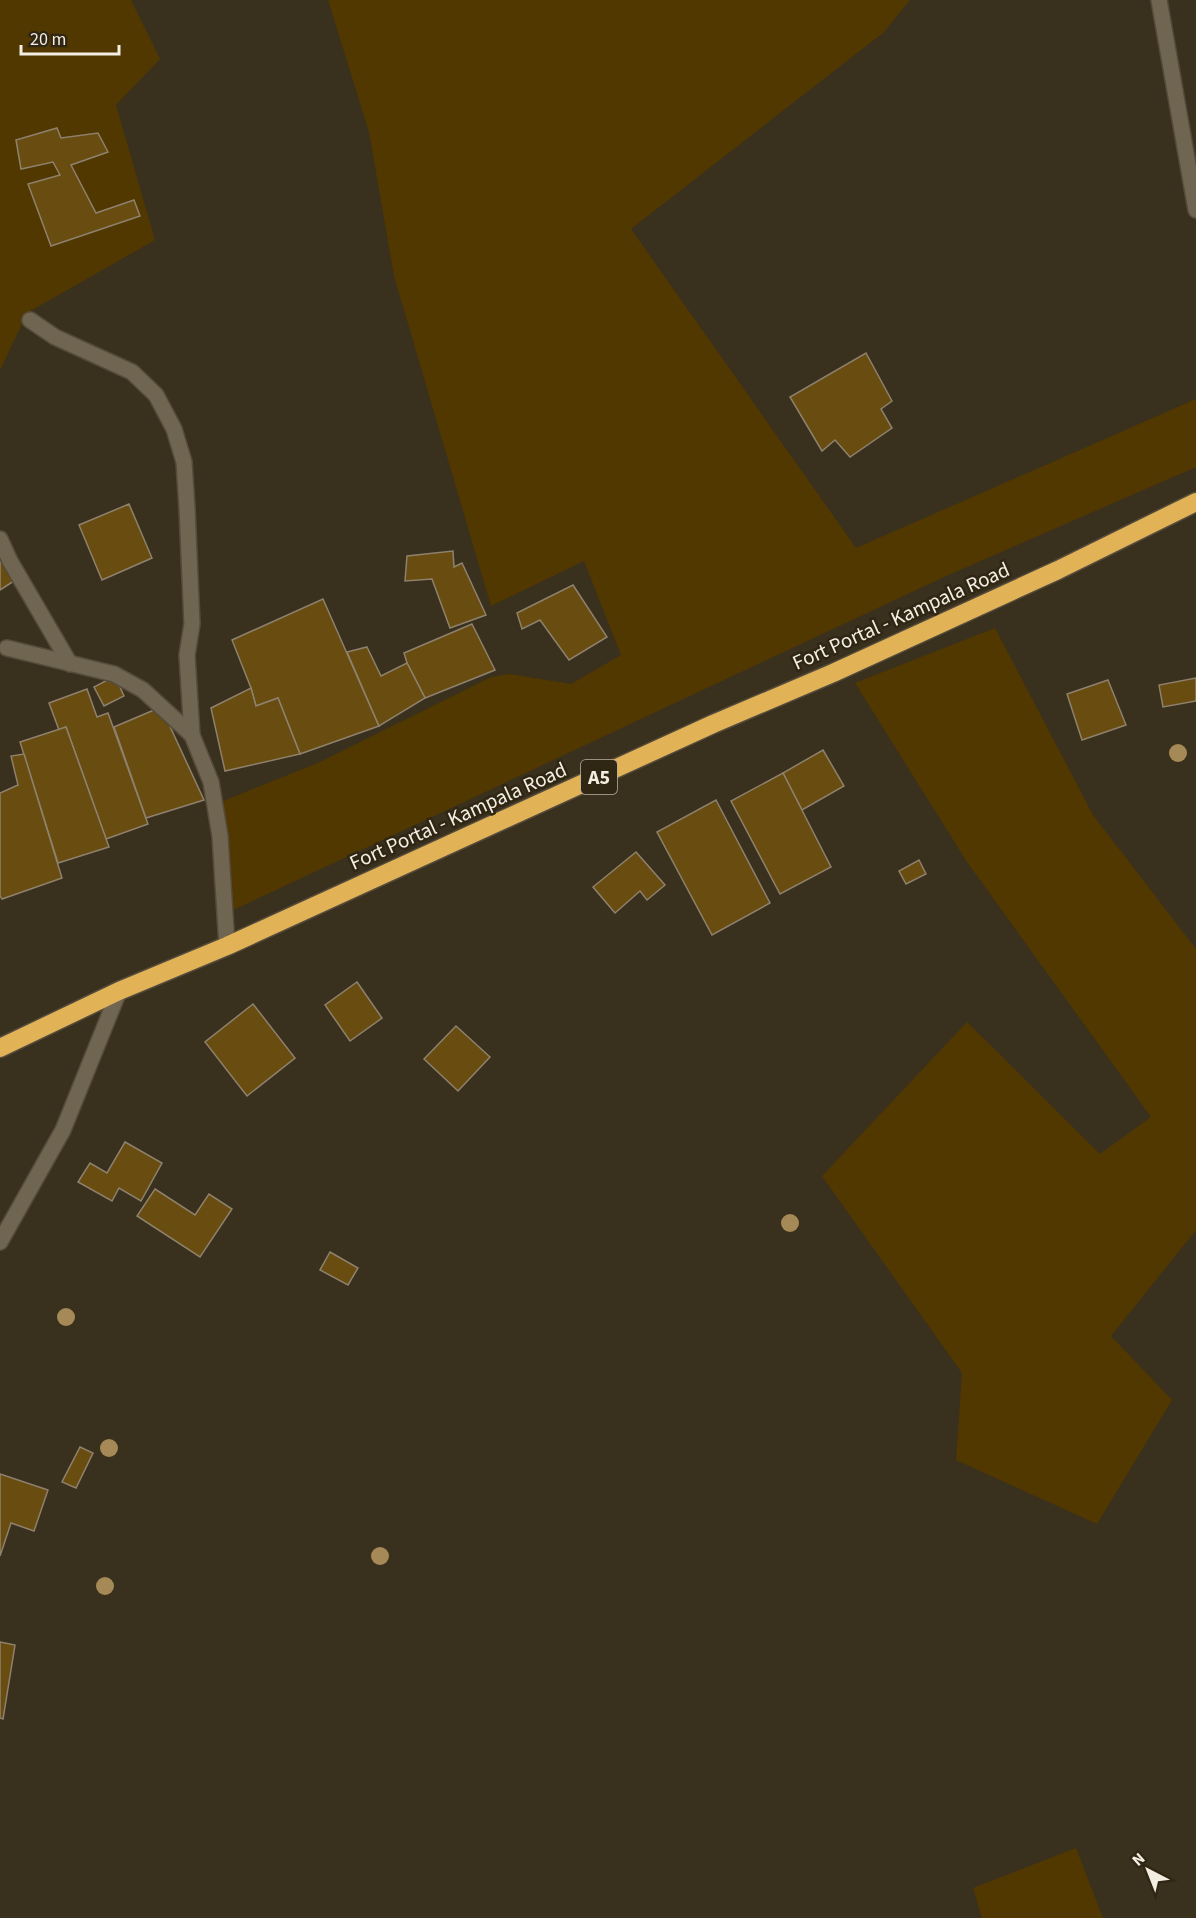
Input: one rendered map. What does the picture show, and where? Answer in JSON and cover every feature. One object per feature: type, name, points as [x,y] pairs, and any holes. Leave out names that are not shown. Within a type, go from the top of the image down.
[{"type":"highway","name":"Fort Portal - Kampala Road","points":[[0,1048],[119,991],[227,946],[1047,575],[1196,502]]},
{"type":"street","points":[[1159,0],[1196,210]]},
{"type":"street","points":[[30,321],[55,337],[132,372],[156,395],[174,429],[184,462],[187,508],[192,624],[187,655],[192,735],[211,782],[220,836],[227,946]]},
{"type":"street","points":[[0,539],[10,561],[70,664]]},
{"type":"street","points":[[7,648],[114,674],[143,690],[192,735]]},
{"type":"street","points":[[0,1242],[63,1130],[119,991]]},
{"type":"shaded area","points":[[0,0],[131,0],[160,59],[116,105],[155,240],[27,313],[0,370]]},
{"type":"shaded area","points":[[328,0],[910,0],[883,33],[631,229],[856,548],[1196,399],[1196,467],[944,577],[227,913],[223,801],[320,762],[491,677],[510,674],[571,684],[621,655],[584,561],[491,606],[394,276],[369,132]]},
{"type":"shaded area","points":[[995,628],[1093,815],[1196,949],[1196,1230],[1111,1336],[1172,1400],[1097,1524],[956,1460],[962,1373],[822,1176],[967,1022],[1100,1154],[1151,1117],[967,862],[855,683]]},
{"type":"shaded area","points":[[1076,1848],[1103,1918],[982,1918],[973,1888]]},
{"type":"building","points":[[57,128],[61,138],[98,133],[108,152],[71,165],[96,213],[134,200],[140,216],[51,246],[28,184],[60,175],[53,162],[21,169],[16,140]]},
{"type":"building","points":[[866,353],[892,401],[881,409],[892,428],[850,457],[835,440],[822,451],[790,397]]},
{"type":"building","points":[[129,504],[152,558],[102,580],[79,525]]},
{"type":"building","points":[[453,551],[454,567],[462,563],[486,615],[450,628],[432,579],[405,581],[407,556]]},
{"type":"building","points":[[0,560],[14,581],[0,590]]},
{"type":"building","points":[[573,585],[607,637],[569,660],[540,620],[522,629],[517,613]]},
{"type":"building","points":[[323,599],[379,726],[300,754],[278,698],[256,706],[232,640]]},
{"type":"building","points":[[472,624],[495,670],[425,698],[404,653]]},
{"type":"building","points":[[367,647],[381,676],[407,663],[425,698],[379,726],[347,652]]},
{"type":"building","points":[[115,676],[124,696],[104,706],[94,687]]},
{"type":"building","points":[[1196,678],[1196,701],[1163,707],[1159,685]]},
{"type":"building","points":[[1108,680],[1126,725],[1082,740],[1067,694]]},
{"type":"building","points":[[251,688],[256,706],[278,698],[300,754],[225,771],[211,708]]},
{"type":"building","points":[[87,689],[97,717],[108,713],[148,824],[106,839],[66,727],[59,730],[49,703]]},
{"type":"building","points":[[161,707],[204,800],[146,818],[114,727]]},
{"type":"building","points":[[66,727],[109,847],[58,863],[20,742]]},
{"type":"building","points":[[823,750],[844,786],[802,810],[783,773]]},
{"type":"building","points":[[24,754],[62,878],[2,899],[0,896],[0,793],[18,785],[11,756]]},
{"type":"building","points":[[783,773],[831,867],[780,894],[731,801]]},
{"type":"building","points":[[716,800],[770,903],[712,935],[657,832]]},
{"type":"building","points":[[636,852],[665,885],[647,900],[640,891],[615,913],[593,887]]},
{"type":"building","points":[[919,860],[926,874],[906,884],[899,871]]},
{"type":"building","points":[[357,982],[382,1018],[350,1041],[325,1005]]},
{"type":"building","points":[[253,1004],[295,1058],[247,1096],[205,1042]]},
{"type":"building","points":[[456,1026],[490,1057],[458,1091],[424,1059]]},
{"type":"building","points":[[125,1142],[162,1163],[141,1201],[119,1188],[112,1201],[78,1182],[90,1163],[107,1173]]},
{"type":"building","points":[[155,1189],[195,1215],[209,1194],[232,1209],[200,1257],[137,1216]]},
{"type":"building","points":[[330,1252],[358,1268],[348,1285],[320,1270]]},
{"type":"building","points":[[80,1447],[93,1453],[76,1488],[62,1482]]},
{"type":"building","points":[[0,1474],[48,1490],[34,1531],[11,1523],[0,1556]]},
{"type":"building","points":[[0,1642],[15,1645],[3,1719],[0,1718]]}]
